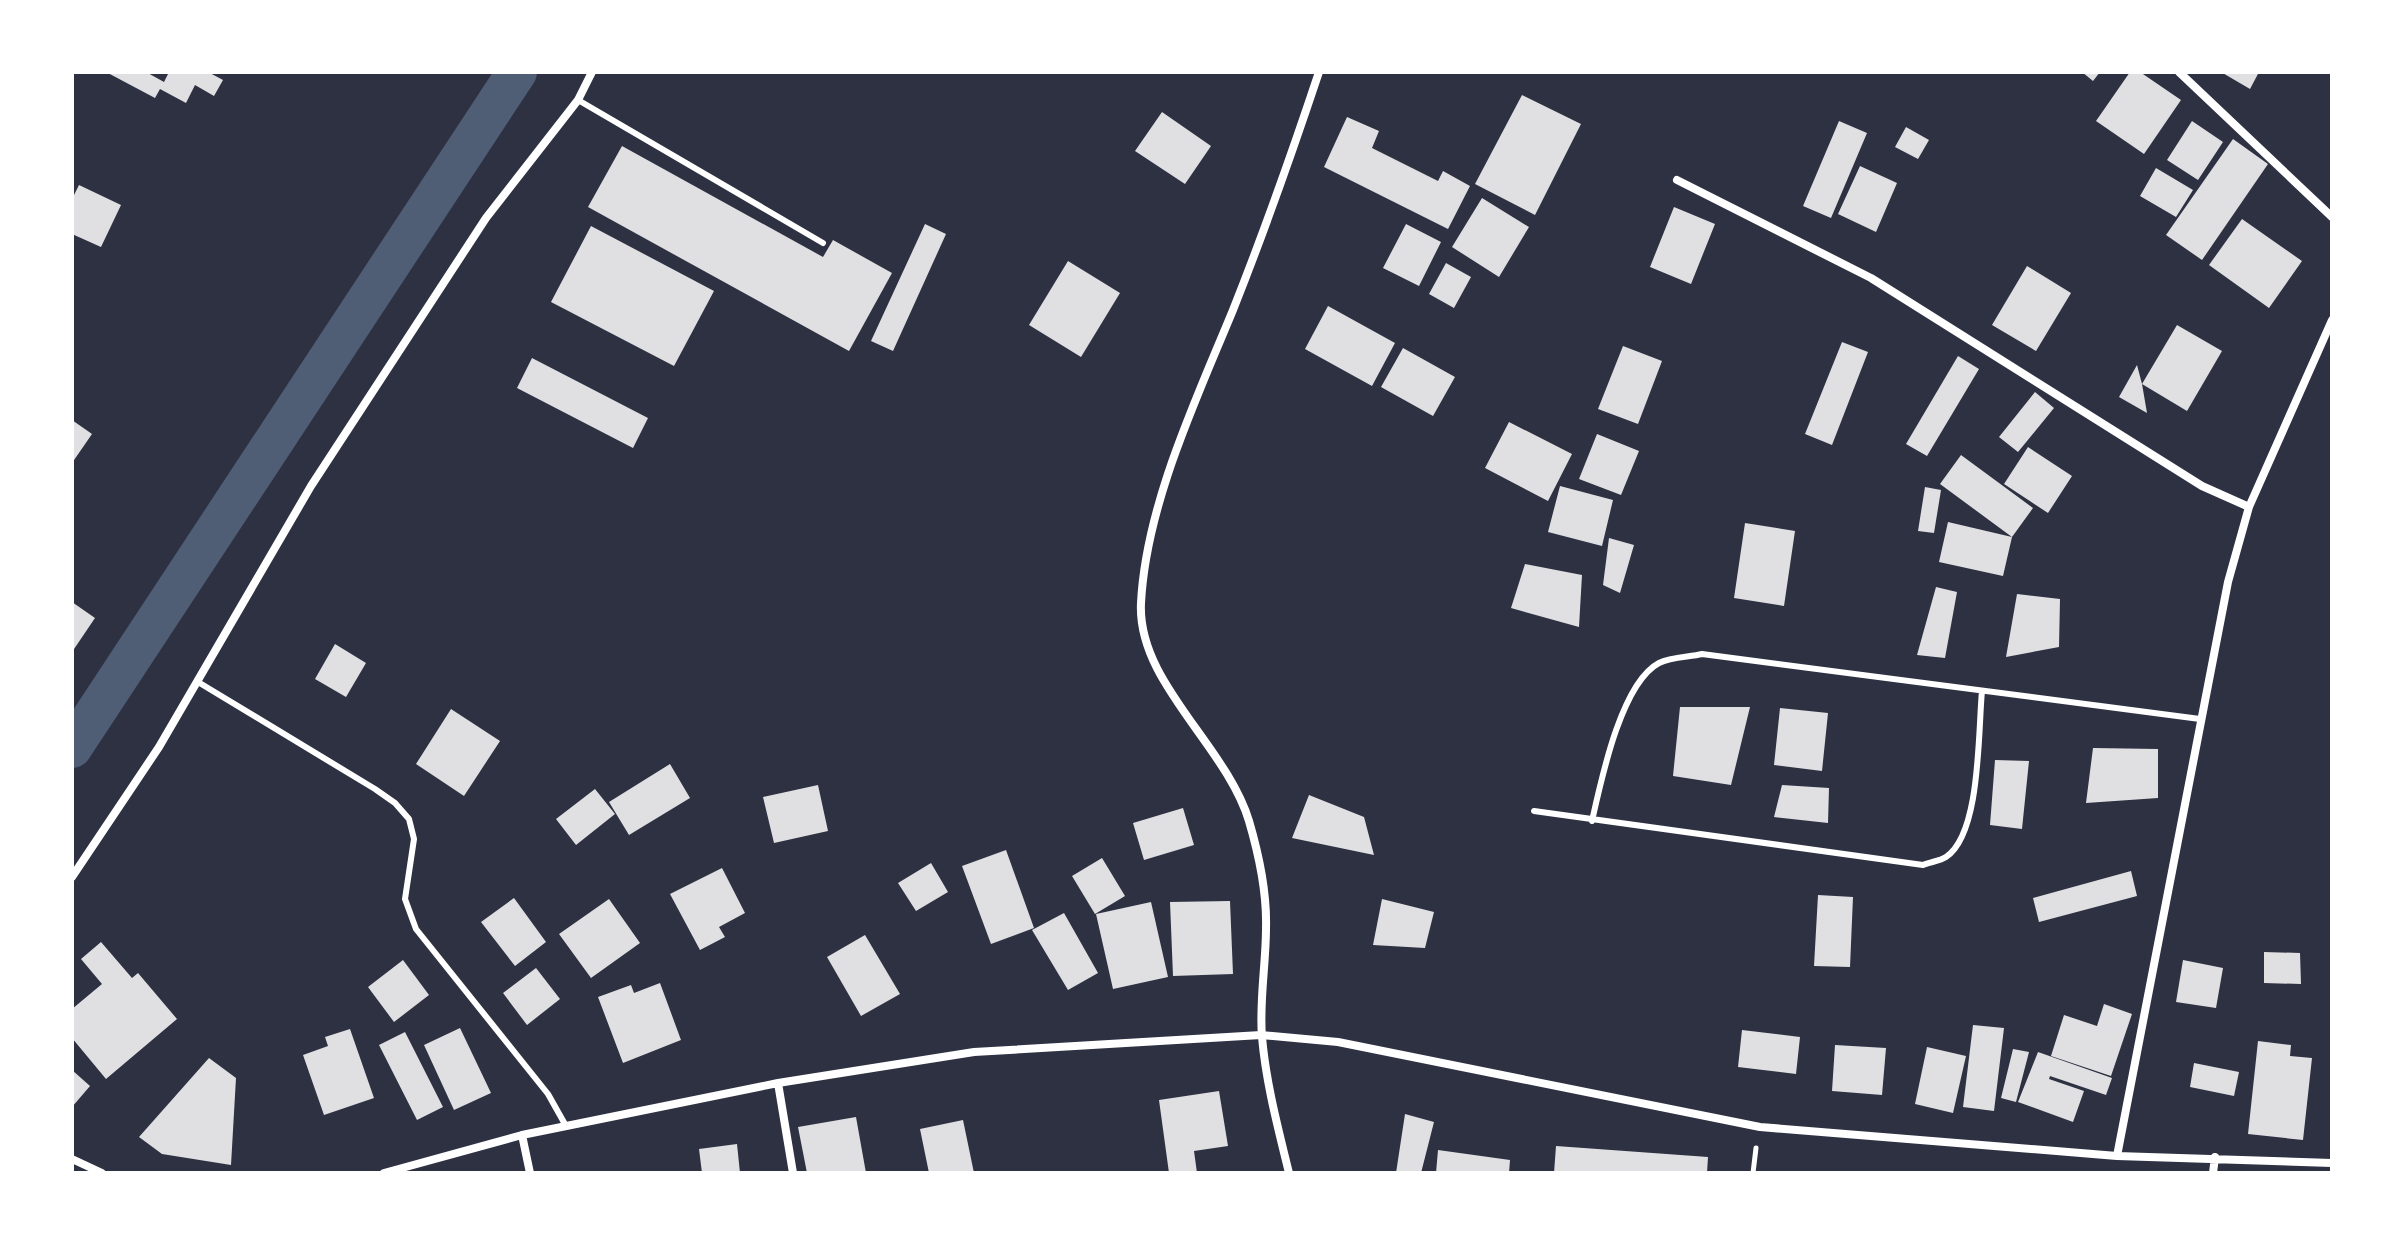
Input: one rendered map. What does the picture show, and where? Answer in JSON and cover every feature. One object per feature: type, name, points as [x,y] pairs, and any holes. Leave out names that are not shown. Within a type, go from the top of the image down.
[{"type":"street","points":[[72,877],[198,682],[336,448],[486,218],[578,100],[592,72]]},
{"type":"street","points":[[1289,1173],[1261,1035],[1266,924],[1261,867],[1248,819],[1230,774],[1166,685],[1150,655],[1142,628],[1141,602],[1171,463],[1274,208],[1319,72]]},
{"type":"street","points":[[2179,72],[2332,217]]},
{"type":"street","points":[[1677,180],[1871,278],[2202,486],[2249,507]]},
{"type":"street","points":[[2117,1156],[2228,582],[2249,507],[2332,320]]},
{"type":"street","points":[[384,1173],[522,1135],[778,1083],[974,1052],[1261,1035],[1338,1042],[1760,1127],[2117,1156],[2332,1163]]},
{"type":"street","points":[[778,1083],[793,1173]]},
{"type":"street","points":[[522,1135],[530,1173]]},
{"type":"street","points":[[2213,1173],[2215,1157]]},
{"type":"street","points":[[72,1159],[102,1173]]},
{"type":"lane","points":[[578,100],[823,243]]},
{"type":"lane","points":[[1592,821],[1603,774],[1627,700],[1658,663],[1702,654],[2200,719]]},
{"type":"lane","points":[[198,682],[375,789],[395,803],[409,819],[414,839],[405,899],[416,929],[548,1094],[566,1126]]},
{"type":"lane","points":[[1534,811],[1923,865],[1946,857],[1961,841],[1970,820],[1982,691]]},
{"type":"building","points":[[106,72],[146,72],[164,82],[169,72],[208,72],[223,80],[214,96],[195,85],[186,103],[160,89],[155,98]]},
{"type":"building","points":[[2082,72],[2100,72],[2093,81]]},
{"type":"building","points":[[2130,72],[2140,72],[2181,100],[2144,154],[2096,121]]},
{"type":"building","points":[[2221,72],[2259,72],[2250,89]]},
{"type":"building","points":[[1522,95],[1581,124],[1535,215],[1475,184]]},
{"type":"building","points":[[1162,112],[1211,146],[1185,184],[1135,151]]},
{"type":"building","points":[[1347,117],[1379,131],[1372,148],[1438,181],[1443,171],[1470,186],[1448,229],[1324,167]]},
{"type":"building","points":[[1839,121],[1867,133],[1831,218],[1803,206]]},
{"type":"building","points":[[2192,121],[2223,142],[2198,180],[2167,160]]},
{"type":"building","points":[[1906,127],[1929,140],[1918,159],[1895,147]]},
{"type":"building","points":[[2233,139],[2268,164],[2202,260],[2166,235]]},
{"type":"building","points":[[622,146],[823,257],[833,240],[892,273],[849,351],[588,207]]},
{"type":"building","points":[[1860,166],[1897,183],[1876,232],[1838,214]]},
{"type":"building","points":[[2156,168],[2193,190],[2176,217],[2140,196]]},
{"type":"building","points":[[79,185],[121,205],[101,247],[72,234],[72,199]]},
{"type":"building","points":[[1482,198],[1529,227],[1499,277],[1452,247]]},
{"type":"building","points":[[1674,207],[1715,224],[1691,284],[1650,267]]},
{"type":"building","points":[[2242,219],[2302,261],[2269,308],[2209,265]]},
{"type":"building","points":[[925,224],[946,234],[893,351],[871,341]]},
{"type":"building","points":[[1406,224],[1441,242],[1419,286],[1383,268]]},
{"type":"building","points":[[591,226],[714,291],[674,366],[551,302]]},
{"type":"building","points":[[1068,261],[1120,293],[1081,357],[1029,325]]},
{"type":"building","points":[[1446,263],[1471,277],[1454,308],[1429,294]]},
{"type":"building","points":[[2027,266],[2071,293],[2036,351],[1992,325]]},
{"type":"building","points":[[1328,306],[1395,343],[1372,386],[1305,349]]},
{"type":"building","points":[[2177,325],[2222,351],[2187,411],[2142,384]]},
{"type":"building","points":[[1842,342],[1868,352],[1832,445],[1805,434]]},
{"type":"building","points":[[1623,346],[1662,361],[1638,424],[1598,409]]},
{"type":"building","points":[[1403,348],[1455,377],[1433,416],[1381,387]]},
{"type":"building","points":[[1958,356],[1979,369],[1927,456],[1906,444]]},
{"type":"building","points":[[532,358],[648,418],[633,448],[517,388]]},
{"type":"building","points":[[2137,365],[2147,413],[2119,397]]},
{"type":"building","points":[[2035,392],[2054,408],[2018,452],[1999,437]]},
{"type":"building","points":[[72,420],[92,434],[72,463]]},
{"type":"building","points":[[1509,422],[1572,454],[1548,501],[1485,468]]},
{"type":"building","points":[[1597,434],[1639,451],[1621,495],[1579,479]]},
{"type":"building","points":[[2028,447],[2072,476],[2048,513],[2004,484]]},
{"type":"building","points":[[1961,455],[2033,508],[2012,537],[1940,484]]},
{"type":"building","points":[[1560,486],[1613,500],[1602,546],[1548,532]]},
{"type":"building","points":[[1925,487],[1941,490],[1934,533],[1918,531]]},
{"type":"building","points":[[1948,522],[2012,537],[2003,576],[1939,562]]},
{"type":"building","points":[[1745,523],[1795,531],[1784,606],[1734,598]]},
{"type":"building","points":[[1609,538],[1634,545],[1620,593],[1603,585]]},
{"type":"building","points":[[1525,564],[1582,575],[1579,627],[1511,608]]},
{"type":"building","points":[[1936,587],[1957,592],[1945,658],[1917,655]]},
{"type":"building","points":[[2017,594],[2060,599],[2059,647],[2006,657]]},
{"type":"building","points":[[72,602],[95,618],[72,652]]},
{"type":"building","points":[[335,644],[366,663],[346,697],[315,679]]},
{"type":"building","points":[[1680,707],[1750,707],[1731,785],[1673,776]]},
{"type":"building","points":[[1780,708],[1828,713],[1822,771],[1774,765]]},
{"type":"building","points":[[451,709],[500,741],[464,796],[416,764]]},
{"type":"building","points":[[2093,748],[2158,749],[2158,798],[2086,803]]},
{"type":"building","points":[[1995,760],[2029,761],[2022,829],[1990,825]]},
{"type":"building","points":[[670,764],[690,798],[629,835],[609,802]]},
{"type":"building","points":[[818,785],[828,831],[774,843],[763,797]]},
{"type":"building","points":[[1782,785],[1829,788],[1828,823],[1774,817]]},
{"type":"building","points":[[595,789],[615,814],[576,845],[556,819]]},
{"type":"building","points":[[1309,795],[1364,817],[1374,855],[1292,838]]},
{"type":"building","points":[[1183,808],[1194,845],[1144,860],[1133,823]]},
{"type":"building","points":[[1006,850],[1034,928],[991,944],[962,866]]},
{"type":"building","points":[[1102,858],[1125,896],[1095,914],[1072,876]]},
{"type":"building","points":[[931,863],[948,892],[916,911],[898,883]]},
{"type":"building","points":[[722,868],[745,913],[719,927],[725,937],[700,950],[670,894]]},
{"type":"building","points":[[2131,871],[2137,896],[2039,922],[2033,898]]},
{"type":"building","points":[[1818,895],[1853,897],[1850,967],[1814,966]]},
{"type":"building","points":[[514,898],[546,942],[515,966],[481,922]]},
{"type":"building","points":[[609,899],[640,943],[591,978],[559,934]]},
{"type":"building","points":[[1382,899],[1434,912],[1425,948],[1373,945]]},
{"type":"building","points":[[1230,901],[1233,974],[1173,976],[1170,902]]},
{"type":"building","points":[[1151,902],[1168,977],[1113,989],[1096,914]]},
{"type":"building","points":[[1064,913],[1098,973],[1068,990],[1032,930]]},
{"type":"building","points":[[865,935],[900,994],[861,1016],[827,957]]},
{"type":"building","points":[[101,942],[132,978],[138,973],[177,1019],[106,1079],[72,1038],[72,1009],[102,984],[81,959]]},
{"type":"building","points":[[2264,952],[2300,953],[2301,984],[2264,983]]},
{"type":"building","points":[[403,960],[429,995],[394,1022],[368,987]]},
{"type":"building","points":[[2183,960],[2223,968],[2216,1008],[2176,1002]]},
{"type":"building","points":[[536,968],[560,999],[527,1025],[503,993]]},
{"type":"building","points":[[660,983],[681,1040],[623,1063],[598,997],[631,985],[634,993]]},
{"type":"building","points":[[2104,1004],[2132,1014],[2111,1076],[2051,1056],[2064,1015],[2097,1026]]},
{"type":"building","points":[[1973,1025],[2004,1028],[1994,1111],[1963,1107]]},
{"type":"building","points":[[460,1028],[491,1093],[454,1110],[424,1045]]},
{"type":"building","points":[[350,1029],[374,1098],[324,1115],[303,1055],[328,1046],[325,1037]]},
{"type":"building","points":[[1742,1030],[1800,1037],[1796,1074],[1738,1067]]},
{"type":"building","points":[[405,1032],[443,1107],[417,1120],[379,1045]]},
{"type":"building","points":[[2258,1041],[2291,1045],[2290,1056],[2312,1058],[2303,1140],[2248,1134]]},
{"type":"building","points":[[1835,1045],[1886,1048],[1882,1095],[1832,1091]]},
{"type":"building","points":[[1927,1047],[1966,1056],[1953,1113],[1915,1104]]},
{"type":"building","points":[[2013,1049],[2029,1052],[2016,1102],[2001,1098]]},
{"type":"building","points":[[2038,1052],[2112,1078],[2106,1095],[2050,1076],[2049,1079],[2084,1091],[2073,1122],[2018,1102]]},
{"type":"building","points":[[209,1058],[236,1078],[231,1165],[162,1154],[139,1137]]},
{"type":"building","points":[[2194,1063],[2239,1072],[2234,1096],[2190,1087]]},
{"type":"building","points":[[72,1070],[90,1086],[72,1107]]},
{"type":"building","points":[[1219,1091],[1228,1146],[1194,1151],[1197,1173],[1169,1173],[1159,1100]]},
{"type":"building","points":[[1405,1114],[1434,1122],[1421,1173],[1396,1173]]},
{"type":"building","points":[[856,1117],[866,1173],[807,1173],[798,1127]]},
{"type":"building","points":[[963,1120],[974,1173],[929,1173],[920,1129]]},
{"type":"building","points":[[737,1144],[740,1173],[702,1173],[699,1149]]},
{"type":"building","points":[[1556,1146],[1708,1157],[1707,1173],[1554,1173]]},
{"type":"building","points":[[1438,1150],[1510,1160],[1509,1173],[1436,1173]]},
{"type":"waterway","points":[[72,748],[517,72]]}]
